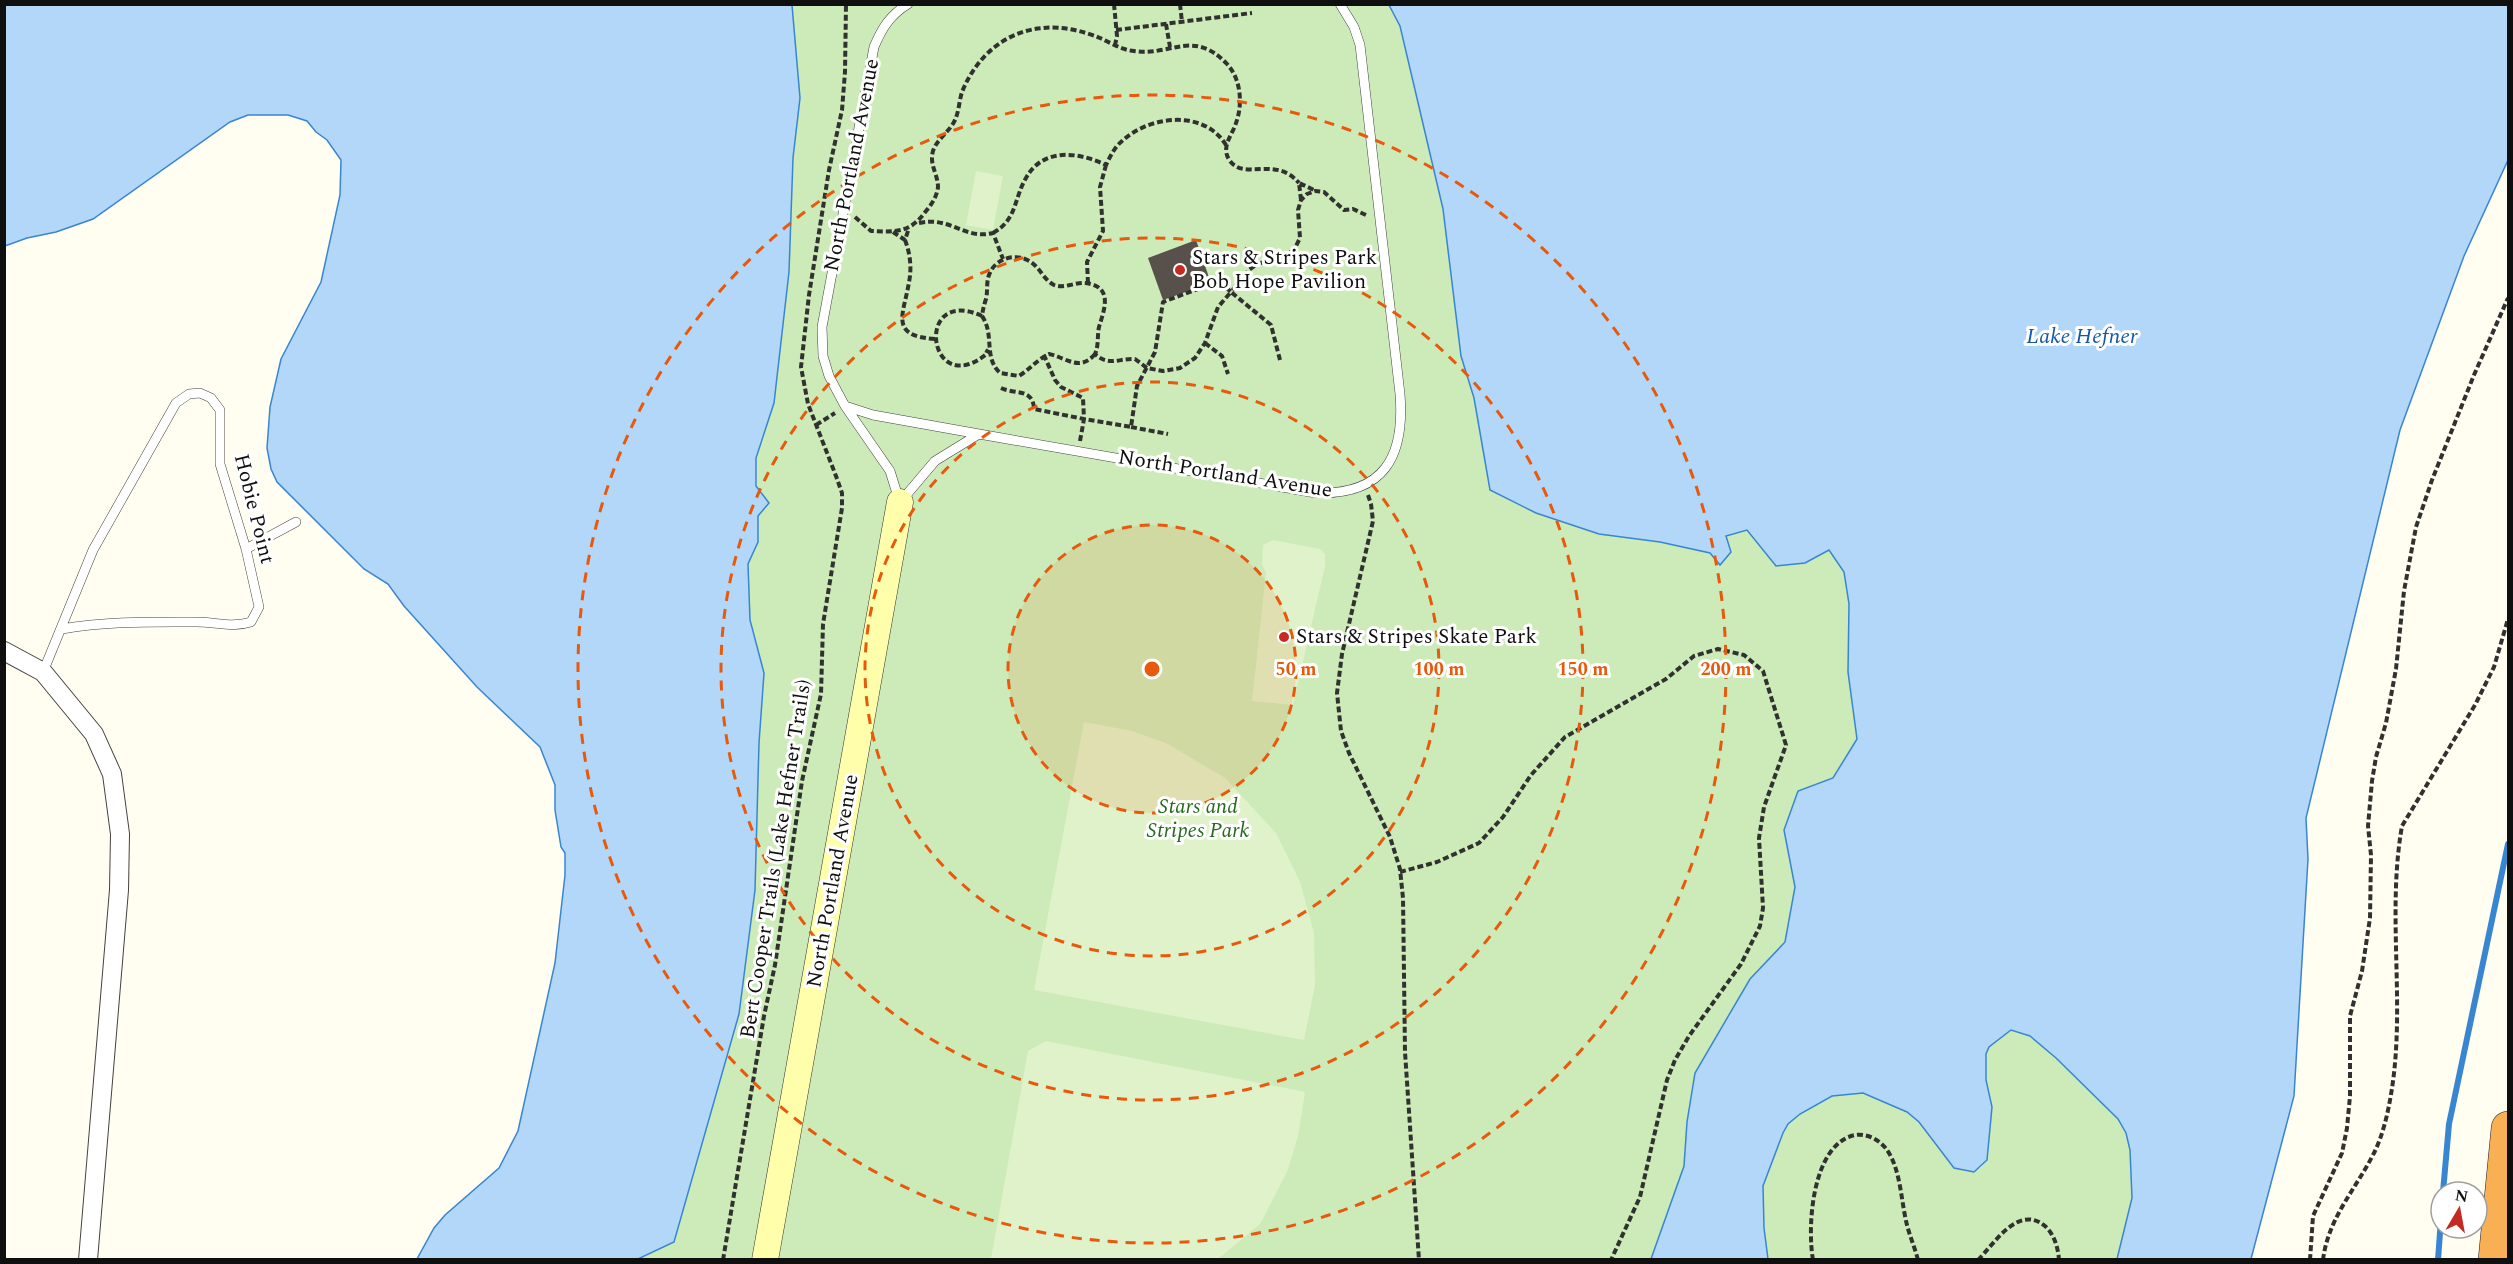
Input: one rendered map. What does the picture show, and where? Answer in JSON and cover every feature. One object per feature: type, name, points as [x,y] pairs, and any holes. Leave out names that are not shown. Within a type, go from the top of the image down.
[{"type":"highway","points":[[2495,1260],[2508,1128]]},
{"type":"street","name":"North Portland Avenue","points":[[765,1260],[900,502]]},
{"type":"street","points":[[4,651],[43,672],[94,734],[112,774],[120,834],[119,890],[88,1260]]},
{"type":"lane","name":"North Portland Avenue","points":[[900,502],[890,471],[845,406],[829,376],[823,356],[822,327],[874,47],[894,12],[908,4]]},
{"type":"lane","name":"North Portland Avenue","points":[[845,406],[873,416],[1316,493],[1339,494],[1364,486],[1375,479],[1394,454],[1399,443],[1402,418],[1360,45],[1354,27],[1340,4]]},
{"type":"lane","name":"Hobie Point","points":[[43,672],[93,550],[176,403],[189,394],[200,393],[211,398],[220,410],[220,464],[246,549],[259,608],[251,622],[236,627],[204,622],[129,622],[62,629]]},
{"type":"lane","name":"North Portland Avenue","points":[[900,502],[934,461],[979,434]]},
{"type":"lane","points":[[246,549],[296,522]]},
{"type":"path","name":"Bert Cooper Trails (Lake Hefner Trails)","points":[[723,1260],[764,1016],[775,965],[802,781],[821,694],[824,624],[842,508],[842,493],[808,404],[801,367],[803,340],[829,170],[842,110],[846,4]]},
{"type":"path","points":[[1114,4],[1115,45]]},
{"type":"path","points":[[1180,4],[1182,22]]},
{"type":"path","points":[[1116,30],[1252,13]]},
{"type":"path","points":[[1166,24],[1170,47]]},
{"type":"path","points":[[918,223],[931,204],[938,185],[932,164],[933,152],[954,121],[960,96],[972,72],[990,50],[1019,33],[1045,27],[1088,33],[1115,45],[1141,52],[1188,45],[1207,49],[1229,66],[1240,90],[1237,123],[1226,145],[1226,154],[1230,162],[1238,167],[1280,169],[1288,172],[1299,183],[1331,196],[1344,210],[1353,209],[1381,222]]},
{"type":"path","points":[[1088,283],[1087,262],[1103,231],[1100,187],[1106,165],[1120,142],[1153,123],[1183,120],[1211,129],[1226,145]]},
{"type":"path","points":[[1219,135],[1229,135],[1233,131]]},
{"type":"path","points":[[845,208],[871,231],[892,231],[909,228],[918,223],[936,221],[955,225],[975,235],[993,233],[1008,221],[1025,178],[1042,162],[1056,156],[1076,154],[1087,156],[1106,165]]},
{"type":"path","points":[[1095,354],[1111,363],[1135,359],[1147,368],[1163,371],[1180,368],[1195,358],[1204,343],[1218,307],[1249,270],[1257,264],[1287,255],[1295,248],[1300,238],[1299,183]]},
{"type":"path","points":[[1300,200],[1315,191]]},
{"type":"path","points":[[909,228],[905,240],[910,266],[909,282],[901,312],[902,323],[908,333],[917,338],[935,339]]},
{"type":"path","points":[[892,231],[905,240]]},
{"type":"path","points":[[993,233],[1004,259]]},
{"type":"path","points":[[982,316],[990,272],[1004,259],[1011,257],[1028,260],[1051,284],[1059,286],[1088,283],[1101,291],[1105,298],[1105,313],[1099,326],[1098,347],[1089,361],[1075,364],[1059,356],[1044,355],[1019,376],[999,375],[987,351]]},
{"type":"path","points":[[1131,427],[1137,386],[1155,352],[1163,302],[1219,281],[1271,325],[1280,360]]},
{"type":"path","points":[[2310,1260],[2313,1216],[2342,1153],[2347,1128],[2350,1096],[2350,1016],[2362,971],[2370,918],[2371,855],[2368,826],[2372,781],[2396,669],[2403,591],[2416,527],[2432,480],[2474,375],[2508,298]]},
{"type":"path","points":[[959,310],[982,316],[987,323],[991,343],[987,351],[974,364],[957,365],[949,362],[938,352],[935,339],[937,327],[950,314],[959,310]]},
{"type":"path","points":[[1204,343],[1222,356],[1228,374]]},
{"type":"path","points":[[1044,355],[1055,380],[1061,387],[1083,398],[1084,419],[1079,450]]},
{"type":"path","points":[[1001,388],[1028,394],[1033,399],[1034,409],[1168,434]]},
{"type":"path","points":[[816,426],[845,406]]},
{"type":"path","points":[[1364,486],[1371,504],[1373,521],[1338,672],[1338,712],[1341,731],[1349,753],[1390,837],[1400,872],[1403,898],[1405,1052],[1419,1260]]},
{"type":"path","points":[[2323,1260],[2329,1231],[2374,1152],[2390,1102],[2397,1030],[2396,917],[2398,846],[2402,826],[2475,705],[2494,667],[2508,619]]},
{"type":"path","points":[[1400,872],[1437,862],[1479,843],[1503,817],[1531,775],[1565,737],[1666,679],[1694,656],[1718,649],[1744,655],[1763,671],[1786,745],[1764,807],[1759,838],[1763,884],[1760,926],[1741,964],[1689,1036],[1675,1060],[1667,1080],[1640,1197],[1626,1232],[1611,1260]]},
{"type":"path","points":[[1813,1260],[1809,1241],[1810,1219],[1814,1195],[1822,1170],[1839,1143],[1848,1137],[1861,1134],[1876,1140],[1886,1149],[1893,1162],[1907,1227],[1918,1260]]},
{"type":"path","points":[[1978,1260],[2007,1228],[2023,1219],[2031,1219],[2046,1227],[2054,1237],[2059,1260]]},
{"type":"green space","name":"Stars and Stripes Park","points":[[792,5],[1389,5],[1400,26],[1443,209],[1461,356],[1474,398],[1660,542],[1710,553],[1720,565],[1726,536],[1747,530],[1776,566],[1805,563],[1829,550],[1844,572],[1849,604],[1848,672],[1857,739],[1833,778],[1784,830],[1795,887],[1785,942],[1750,979],[1728,1018],[1687,1122],[1684,1166],[1651,1259],[638,1260],[674,1242],[739,1014],[755,890],[759,743],[764,673],[750,620],[748,564],[758,542],[756,458],[774,403],[793,158],[800,98]]},
{"type":"green space","points":[[976,171],[1003,176],[993,230],[966,225]]},
{"type":"green space","name":"Stars & Stripes Skate Park","points":[[1273,540],[1320,549],[1325,554],[1325,566],[1293,705],[1252,701],[1266,573],[1262,564],[1263,545]]},
{"type":"green space","points":[[1084,722],[1132,731],[1166,743],[1225,778],[1276,833],[1300,882],[1314,933],[1315,985],[1304,1040],[1034,990]]},
{"type":"green space","points":[[2011,1030],[2030,1036],[2056,1058],[2118,1119],[2126,1133],[2130,1150],[2132,1198],[2117,1260],[1768,1259],[1764,1228],[1763,1186],[1788,1124],[1800,1114],[1832,1096],[1862,1093],[1907,1112],[1919,1122],[1954,1168],[1980,1168],[1987,1160],[1992,1107],[1986,1080],[1986,1054],[1988,1047]]},
{"type":"green space","points":[[1046,1041],[1305,1092],[1298,1136],[1287,1172],[1260,1224],[1218,1259],[991,1259],[1028,1051]]},
{"type":"water","points":[[4,5],[792,5],[800,98],[793,158],[789,272],[774,403],[756,458],[756,486],[769,503],[758,516],[758,542],[748,564],[750,620],[764,673],[759,743],[755,890],[739,1014],[674,1242],[638,1259],[417,1259],[434,1228],[445,1215],[499,1168],[518,1131],[555,963],[565,875],[565,853],[561,847],[555,810],[555,785],[540,747],[477,687],[404,606],[388,584],[364,569],[277,482],[271,469],[267,448],[270,407],[281,359],[321,282],[340,195],[341,160],[327,140],[307,121],[288,115],[248,115],[230,122],[93,219],[5,246]]},
{"type":"water","name":"Lake Hefner","points":[[1389,5],[2508,5],[2508,160],[2464,256],[2400,430],[2306,818],[2308,859],[2294,1096],[2251,1259],[2117,1259],[2132,1198],[2130,1150],[2126,1133],[2118,1119],[2056,1058],[2030,1036],[2011,1030],[1989,1047],[1986,1054],[1986,1080],[1992,1107],[1987,1160],[1974,1172],[1954,1168],[1919,1122],[1907,1112],[1863,1093],[1832,1096],[1800,1114],[1788,1124],[1783,1133],[1763,1186],[1764,1228],[1768,1259],[1651,1259],[1684,1166],[1687,1122],[1695,1073],[1750,979],[1785,942],[1795,887],[1784,830],[1798,791],[1833,778],[1857,739],[1848,672],[1849,604],[1844,572],[1829,550],[1805,563],[1776,566],[1747,530],[1726,536],[1731,552],[1720,565],[1710,553],[1660,542],[1599,534],[1536,513],[1490,490],[1474,398],[1461,356],[1443,209],[1400,26]]},
{"type":"building","name":"Stars & Stripes Park Bob Hope Pavilion","points":[[1196,240],[1211,283],[1163,300],[1148,258]]},
{"type":"waterway","points":[[2444,1180],[2449,1124],[2508,844]]},
{"type":"waterway","points":[[2438,1260],[2439,1240]]},
{"type":"place","name":"Stars & Stripes Park Bob Hope Pavilion","points":[[1180,270]]},
{"type":"place","name":"Stars & Stripes Skate Park","points":[[1284,637]]}]
